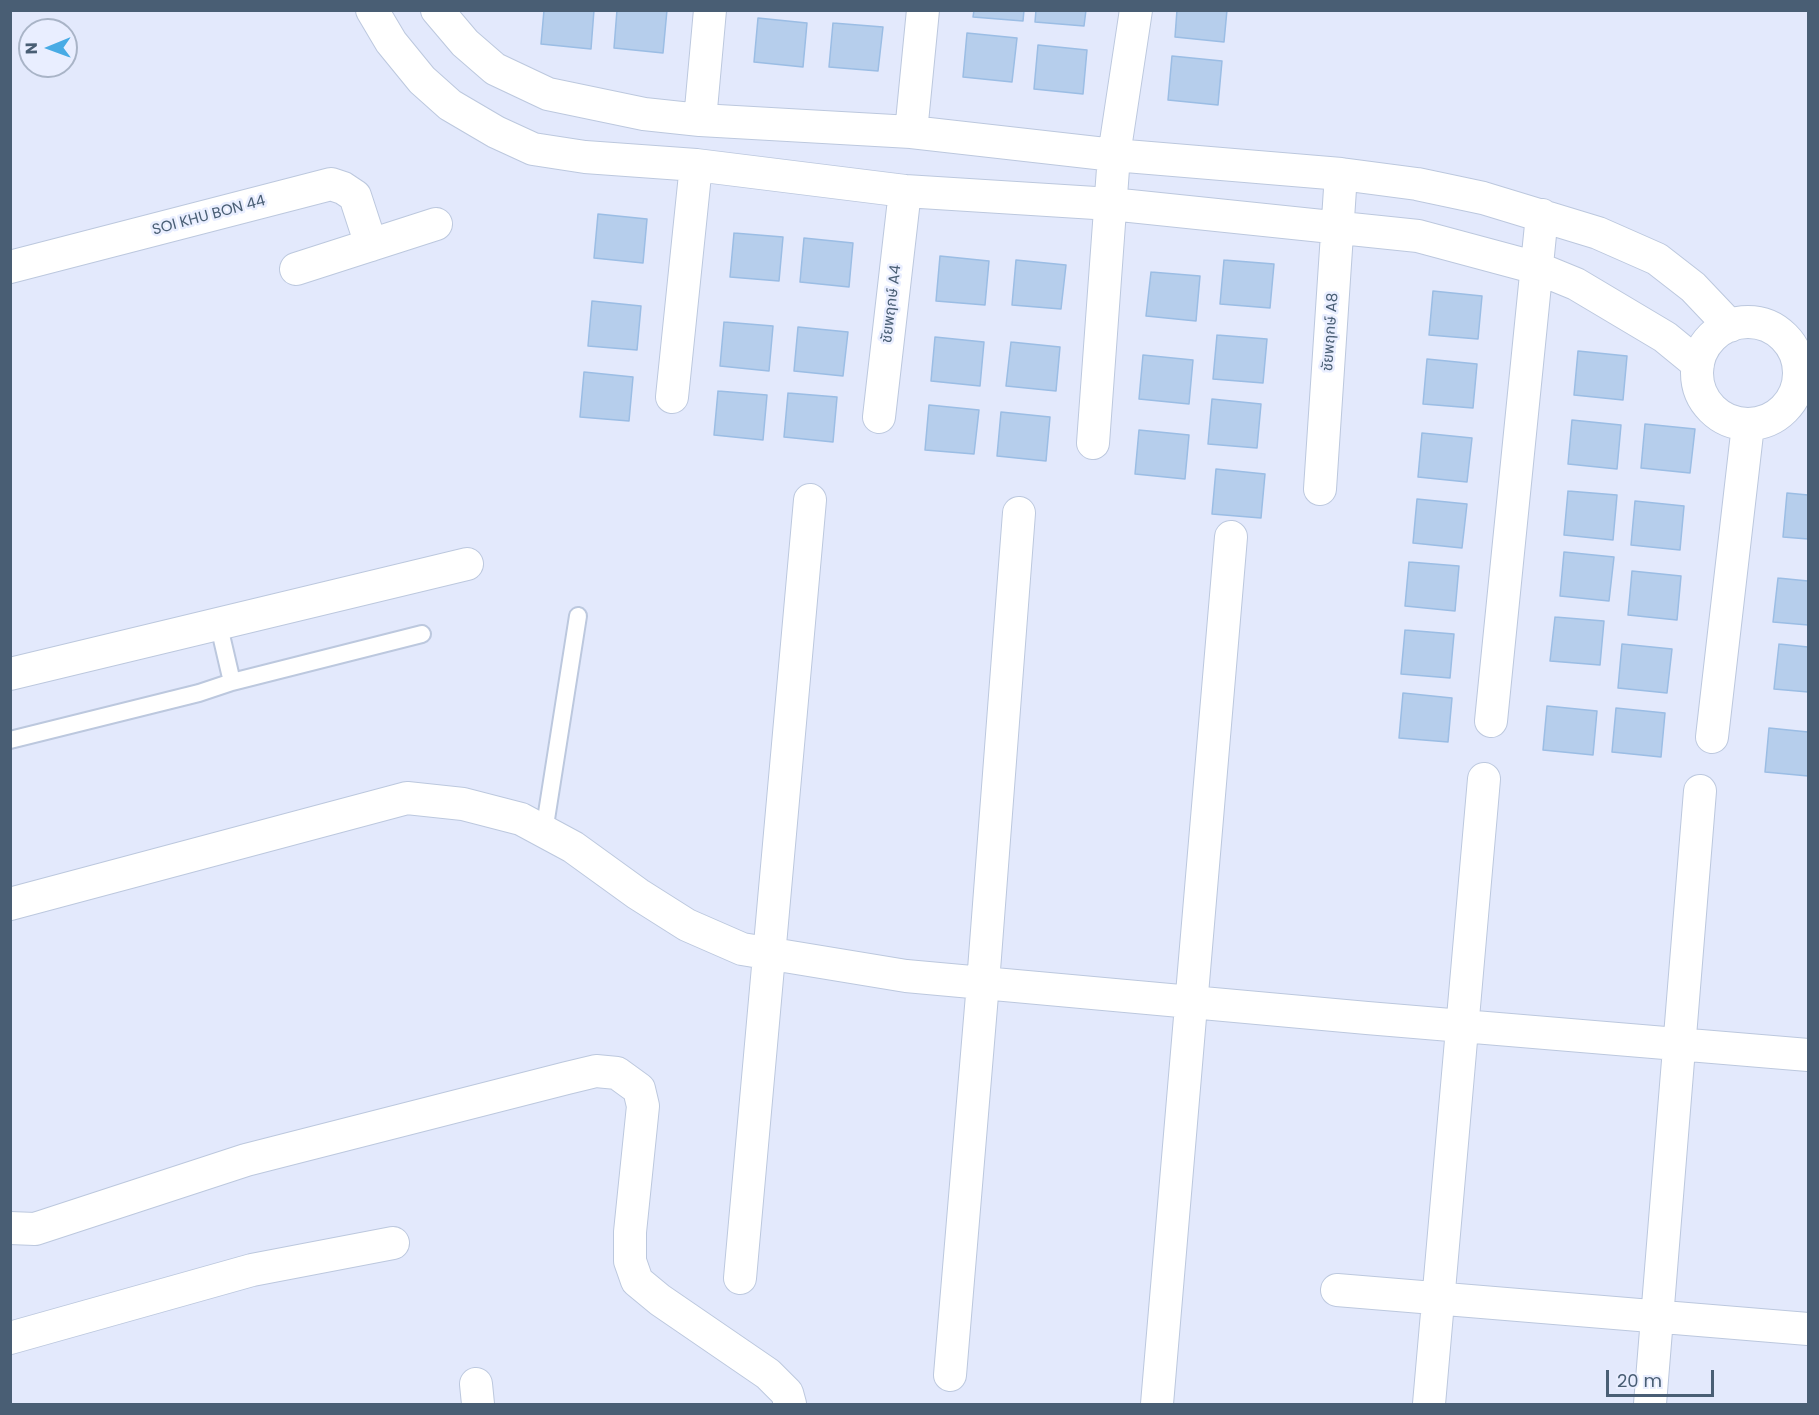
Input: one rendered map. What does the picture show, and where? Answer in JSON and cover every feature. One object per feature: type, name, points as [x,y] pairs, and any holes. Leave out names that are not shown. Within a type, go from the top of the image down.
[{"type":"street","points":[[372,10],[391,42],[422,81],[450,105],[496,132],[533,149],[585,157],[696,165],[905,191],[1111,204],[1418,236],[1537,268],[1576,285],[1665,337],[1698,364]]},
{"type":"street","points":[[437,10],[465,43],[495,69],[548,94],[644,114],[700,120],[911,132],[1114,155],[1341,174],[1417,184],[1483,198],[1598,233],[1657,259],[1693,287],[1730,326]]},
{"type":"street","points":[[700,120],[710,10]]},
{"type":"street","points":[[911,132],[922,10]]},
{"type":"street","points":[[1093,443],[1114,155],[1136,10]]},
{"type":"street","points":[[672,397],[696,165]]},
{"type":"street","name":"ชัยพฤกษ์ A8","points":[[1320,489],[1341,174]]},
{"type":"street","name":"SOI KHU BON 44","points":[[10,267],[331,184],[355,196],[371,245]]},
{"type":"street","name":"ชัยพฤกษ์ A4","points":[[879,417],[905,191]]},
{"type":"street","points":[[1491,722],[1542,215]]},
{"type":"street","points":[[296,269],[436,224]]},
{"type":"street","points":[[1750,322],[1770,327],[1786,340],[1796,358],[1800,402],[1765,422],[1748,425],[1726,420],[1709,406],[1699,387],[1698,364],[1703,348],[1714,334],[1730,326],[1750,322]]},
{"type":"street","points":[[1712,737],[1748,425]]},
{"type":"street","points":[[740,1278],[810,500]]},
{"type":"street","points":[[950,1375],[1019,513]]},
{"type":"street","points":[[1157,1404],[1231,537]]},
{"type":"street","points":[[10,674],[218,622],[467,564]]},
{"type":"street","points":[[1429,1404],[1485,779]]},
{"type":"street","points":[[1650,1404],[1700,791]]},
{"type":"street","points":[[10,904],[407,798],[463,804],[521,819],[573,848],[638,894],[687,924],[742,949],[768,954],[906,976],[1350,1017],[1809,1055]]},
{"type":"street","points":[[10,1228],[35,1228],[246,1160],[567,1078],[596,1071],[617,1073],[639,1089],[643,1106],[630,1232],[630,1261],[637,1281],[660,1300],[768,1374],[787,1393],[790,1404]]},
{"type":"street","points":[[10,1338],[252,1270],[393,1243]]},
{"type":"street","points":[[1337,1290],[1809,1329]]},
{"type":"lane","points":[[544,832],[578,616]]},
{"type":"lane","points":[[218,622],[232,682]]},
{"type":"lane","points":[[10,740],[422,634]]},
{"type":"building","points":[[544,10],[594,10],[591,49],[541,44]]},
{"type":"building","points":[[617,10],[667,10],[663,53],[614,48]]},
{"type":"building","points":[[974,10],[1024,10],[1023,21],[973,17]]},
{"type":"building","points":[[1036,10],[1086,10],[1084,26],[1035,22]]},
{"type":"building","points":[[1177,10],[1227,10],[1224,42],[1175,37]]},
{"type":"building","points":[[758,18],[807,23],[803,67],[754,62]]},
{"type":"building","points":[[833,23],[883,27],[878,71],[829,67]]},
{"type":"building","points":[[967,33],[1017,38],[1012,82],[963,77]]},
{"type":"building","points":[[1038,45],[1087,50],[1083,94],[1034,89]]},
{"type":"building","points":[[1172,56],[1222,61],[1218,105],[1168,100]]},
{"type":"building","points":[[598,214],[647,219],[643,263],[594,258]]},
{"type":"building","points":[[734,233],[783,237],[779,281],[730,277]]},
{"type":"building","points":[[804,238],[853,243],[849,287],[800,282]]},
{"type":"building","points":[[940,256],[989,261],[985,305],[936,301]]},
{"type":"building","points":[[1016,260],[1066,265],[1061,309],[1012,305]]},
{"type":"building","points":[[1224,260],[1274,264],[1270,308],[1220,304]]},
{"type":"building","points":[[1151,272],[1200,276],[1196,321],[1146,316]]},
{"type":"building","points":[[1433,291],[1482,296],[1478,339],[1429,335]]},
{"type":"building","points":[[592,301],[641,306],[637,350],[588,346]]},
{"type":"building","points":[[724,322],[773,326],[769,371],[720,366]]},
{"type":"building","points":[[798,327],[848,332],[843,376],[794,371]]},
{"type":"building","points":[[1217,335],[1267,339],[1263,383],[1213,379]]},
{"type":"building","points":[[935,337],[984,342],[980,386],[931,381]]},
{"type":"building","points":[[1011,342],[1060,347],[1056,391],[1006,386]]},
{"type":"building","points":[[1578,351],[1627,356],[1623,400],[1574,395]]},
{"type":"building","points":[[1143,355],[1193,360],[1189,404],[1139,399]]},
{"type":"building","points":[[1427,359],[1477,364],[1473,408],[1423,404]]},
{"type":"building","points":[[584,372],[633,377],[629,421],[580,417]]},
{"type":"building","points":[[718,391],[767,395],[763,440],[714,435]]},
{"type":"building","points":[[788,393],[837,397],[833,442],[784,437]]},
{"type":"building","points":[[1212,399],[1261,404],[1257,448],[1208,444]]},
{"type":"building","points":[[929,405],[979,410],[974,454],[925,450]]},
{"type":"building","points":[[1001,412],[1050,417],[1046,461],[997,456]]},
{"type":"building","points":[[1572,420],[1621,425],[1617,469],[1568,464]]},
{"type":"building","points":[[1645,424],[1695,429],[1690,473],[1641,468]]},
{"type":"building","points":[[1139,430],[1189,435],[1185,479],[1135,474]]},
{"type":"building","points":[[1422,433],[1472,438],[1467,482],[1418,477]]},
{"type":"building","points":[[1216,469],[1265,474],[1261,518],[1212,514]]},
{"type":"building","points":[[1568,491],[1617,495],[1613,540],[1564,535]]},
{"type":"building","points":[[1787,493],[1808,495],[1808,539],[1783,537]]},
{"type":"building","points":[[1417,499],[1467,504],[1462,548],[1413,543]]},
{"type":"building","points":[[1635,501],[1684,506],[1680,550],[1631,545]]},
{"type":"building","points":[[1564,552],[1614,557],[1609,601],[1560,596]]},
{"type":"building","points":[[1409,562],[1459,566],[1455,611],[1405,606]]},
{"type":"building","points":[[1632,571],[1681,576],[1677,620],[1628,615]]},
{"type":"building","points":[[1778,578],[1808,581],[1808,625],[1773,622]]},
{"type":"building","points":[[1555,617],[1604,621],[1600,665],[1550,661]]},
{"type":"building","points":[[1405,630],[1454,634],[1450,678],[1401,674]]},
{"type":"building","points":[[1622,644],[1672,649],[1667,693],[1618,688]]},
{"type":"building","points":[[1779,644],[1808,647],[1808,692],[1774,689]]},
{"type":"building","points":[[1403,693],[1452,698],[1448,742],[1399,738]]},
{"type":"building","points":[[1547,706],[1597,711],[1593,755],[1543,750]]},
{"type":"building","points":[[1616,708],[1665,713],[1661,757],[1612,752]]},
{"type":"building","points":[[1769,728],[1808,732],[1808,776],[1765,772]]}]
